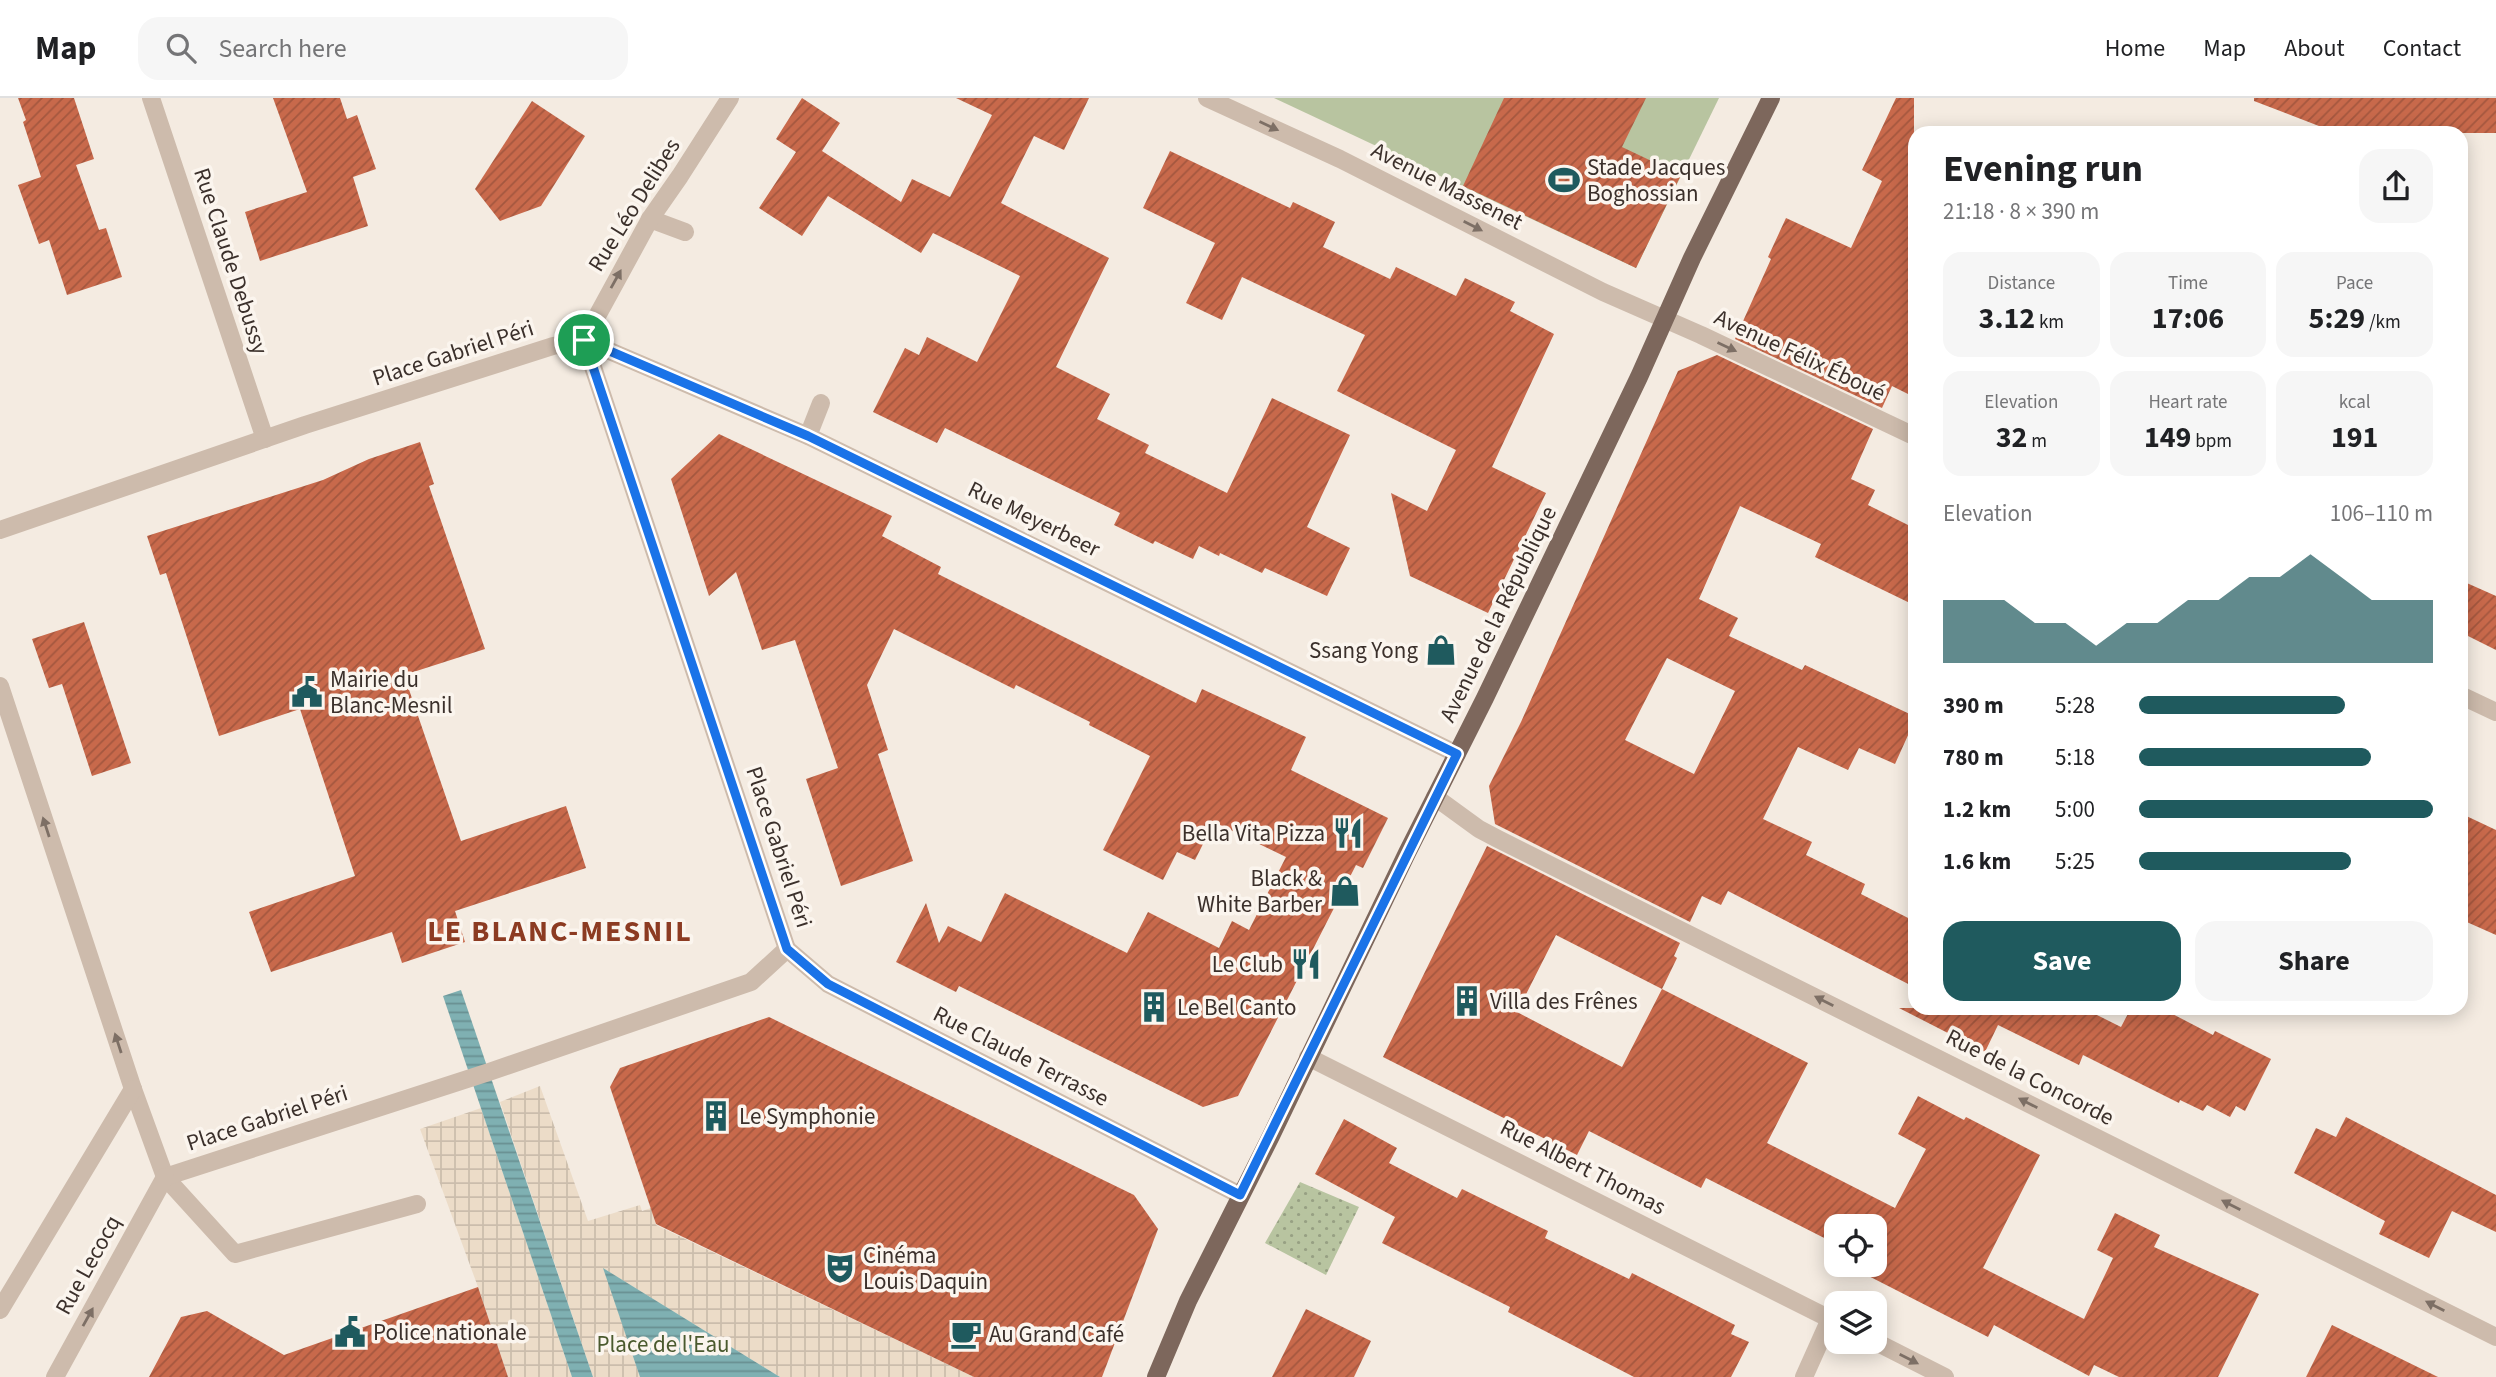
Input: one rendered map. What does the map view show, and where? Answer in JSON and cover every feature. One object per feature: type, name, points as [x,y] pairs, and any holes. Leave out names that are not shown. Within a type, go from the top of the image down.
[{"type":"main road","name":"Avenue de la République","points":[[1156,1377],[1188,1301],[1457,754],[1771,98]]},
{"type":"street","name":"Rue Claude Debussy","points":[[151,98],[265,439]]},
{"type":"street","name":"Rue Léo Delibes","points":[[584,340],[600,306],[650,219],[730,98]]},
{"type":"street","name":"Avenue Massenet","points":[[1207,98],[1340,159],[1603,292],[1665,319]]},
{"type":"street","points":[[650,219],[685,232]]},
{"type":"street","name":"Avenue Félix Éboué","points":[[1665,319],[1908,433]]},
{"type":"street","name":"Place Gabriel Péri","points":[[0,530],[265,439],[554,346],[584,340],[787,949],[751,982],[489,1072],[164,1177],[0,686]]},
{"type":"street","name":"Rue Meyerbeer","points":[[584,340],[808,436],[1457,754]]},
{"type":"street","points":[[808,436],[821,403]]},
{"type":"street","points":[[2468,699],[2496,712]]},
{"type":"street","name":"Rue de la Concorde","points":[[1435,797],[1479,829],[1498,839],[2496,1337]]},
{"type":"street","name":"Rue Claude Terrasse","points":[[787,949],[828,984],[1240,1195]]},
{"type":"street","name":"Rue Albert Thomas","points":[[1308,1057],[1824,1315]]},
{"type":"street","points":[[0,1310],[133,1089]]},
{"type":"street","points":[[164,1177],[235,1254],[417,1204]]},
{"type":"street","name":"Rue Lecocq","points":[[56,1377],[164,1177]]},
{"type":"street","points":[[1804,1377],[1824,1338]]},
{"type":"street","points":[[1887,1348],[1945,1377]]},
{"type":"green space","name":"Stade Jacques Boghossian","points":[[1274,98],[1719,98],[1636,268]]},
{"type":"green space","points":[[1300,1182],[1359,1207],[1326,1275],[1265,1243]]},
{"type":"shaded area","points":[[540,1086],[588,1221],[640,1205],[642,1211],[651,1208],[656,1225],[974,1377],[780,1377],[604,1269],[640,1377],[593,1377],[500,1102]]},
{"type":"shaded area","points":[[481,1108],[572,1377],[508,1377],[420,1129]]},
{"type":"water","points":[[461,990],[593,1377],[572,1377],[443,996]]},
{"type":"water","name":"Place de l'Eau","points":[[603,1268],[780,1377],[640,1377]]},
{"type":"building","points":[[18,98],[74,98],[94,159],[76,165],[99,230],[106,228],[122,277],[67,295],[49,240],[39,244],[18,185],[41,177]]},
{"type":"building","points":[[273,98],[340,98],[347,119],[357,115],[376,169],[353,177],[368,226],[260,261],[245,212],[307,192]]},
{"type":"building","points":[[802,98],[840,123],[822,151],[901,202],[912,179],[950,197],[992,115],[956,98],[1089,98],[1064,150],[1034,136],[1001,203],[1109,258],[1056,367],[1110,394],[1097,419],[1149,445],[1145,453],[1227,493],[1272,398],[1350,435],[1307,527],[1350,548],[1327,596],[1265,568],[1262,573],[1199,546],[1193,559],[1155,541],[1153,544],[1114,525],[1120,513],[945,428],[937,443],[873,412],[905,348],[919,355],[927,337],[977,362],[1020,276],[933,233],[921,253],[828,196],[802,236],[759,208],[796,152],[776,139]]},
{"type":"building","name":"Stade Jacques Boghossian","points":[[1504,98],[1646,98],[1622,147],[1681,175],[1636,268],[1463,186]]},
{"type":"building","points":[[1896,98],[1914,98],[1914,126],[1908,126],[1908,394],[1892,386],[1882,408],[1735,339],[1771,259],[1768,257],[1786,218],[1851,248],[1882,181],[1862,170]]},
{"type":"building","points":[[2254,98],[2496,98],[2496,133],[2468,133],[2468,126],[2319,126],[2254,101]]},
{"type":"building","points":[[532,101],[585,136],[541,206],[500,221],[475,189]]},
{"type":"building","points":[[1170,151],[1290,208],[1293,202],[1335,222],[1323,247],[1390,279],[1396,267],[1456,296],[1465,278],[1515,302],[1510,311],[1554,334],[1492,467],[1546,493],[1488,613],[1410,576],[1391,493],[1427,511],[1456,450],[1337,391],[1365,335],[1242,277],[1222,320],[1186,303],[1215,243],[1143,208]]},
{"type":"building","points":[[1717,355],[1873,429],[1851,479],[1875,490],[1868,505],[1908,525],[1908,602],[1815,557],[1821,544],[1740,506],[1699,599],[1738,618],[1729,636],[1802,670],[1805,665],[1908,713],[1908,735],[1895,764],[1859,748],[1848,770],[1798,747],[1763,819],[1812,842],[1806,855],[1865,884],[1861,894],[1908,918],[1908,984],[1728,891],[1721,905],[1702,896],[1690,922],[1495,824],[1489,786],[1521,722],[1678,371]],"holes":[[[1667,658],[1735,691],[1694,774],[1625,740]]]},
{"type":"building","points":[[719,434],[892,516],[882,536],[941,567],[938,574],[1196,703],[1202,689],[1306,737],[1291,770],[1388,818],[1363,868],[1356,865],[1238,1096],[1203,1107],[959,986],[956,992],[896,962],[926,903],[939,943],[948,926],[981,942],[1005,893],[1127,953],[1148,912],[1219,948],[1232,921],[1249,930],[1286,857],[1214,822],[1195,860],[1177,852],[1163,880],[1103,850],[1150,756],[1016,685],[1014,689],[894,629],[867,685],[888,750],[878,754],[913,861],[841,886],[806,779],[838,768],[795,640],[762,650],[736,572],[709,596],[671,479]]},
{"type":"building","name":"Mairie du Blanc-Mesnil","points":[[420,442],[434,484],[429,486],[485,649],[404,675],[461,841],[566,806],[586,868],[455,911],[465,942],[402,963],[392,932],[271,972],[249,912],[355,876],[300,709],[219,736],[166,573],[160,575],[147,536],[323,480],[369,459]]},
{"type":"building","points":[[2468,584],[2496,596],[2496,650],[2468,636]]},
{"type":"building","points":[[84,622],[131,763],[92,776],[62,684],[49,688],[32,639]]},
{"type":"building","points":[[2468,817],[2496,830],[2496,935],[2468,923]]},
{"type":"building","points":[[1487,846],[1680,943],[1674,956],[1677,958],[1662,989],[1808,1063],[1767,1143],[1895,1208],[1926,1149],[1898,1134],[1918,1096],[2040,1155],[1983,1268],[2084,1319],[2113,1258],[2097,1250],[2115,1213],[2160,1235],[2154,1247],[2259,1294],[2218,1377],[2119,1377],[2094,1365],[2089,1376],[1994,1325],[1988,1337],[1870,1277],[1887,1277],[1887,1214],[1824,1214],[1824,1238],[1706,1178],[1701,1188],[1589,1131],[1577,1155],[1383,1057]],"holes":[[[1556,935],[1662,989],[1622,1067],[1517,1012]]]},
{"type":"building","points":[[1913,1015],[2097,1015],[2121,1027],[2127,1015],[2174,1015],[2213,1035],[2215,1031],[2271,1059],[2245,1111],[2236,1106],[2230,1117],[2207,1105],[2203,1111],[2180,1100],[2179,1103],[2083,1055],[2079,1065],[1998,1025],[1985,1052]]},
{"type":"building","points":[[769,1017],[1134,1195],[1158,1229],[1102,1377],[974,1377],[656,1224],[610,1087],[620,1068]]},
{"type":"building","points":[[2346,1117],[2496,1195],[2496,1232],[2452,1211],[2429,1258],[2379,1234],[2385,1221],[2294,1173],[2316,1128],[2336,1137]]},
{"type":"building","points":[[1344,1119],[1397,1148],[1389,1163],[1457,1198],[1462,1189],[1548,1231],[1545,1238],[1629,1279],[1632,1273],[1735,1325],[1731,1334],[1749,1342],[1731,1377],[1634,1377],[1508,1312],[1510,1307],[1382,1243],[1395,1217],[1315,1174]]},
{"type":"building","points":[[478,1287],[508,1377],[149,1377],[181,1317],[207,1311],[284,1355]]},
{"type":"building","points":[[1306,1309],[1371,1341],[1354,1377],[1272,1377]]},
{"type":"building","points":[[2332,1325],[2438,1377],[2306,1377]]},
{"type":"place","name":"Stade Jacques Boghossian","points":[[1564,180]]},
{"type":"place","name":"Ssang Yong","points":[[1441,650]]},
{"type":"place","name":"Mairie du Blanc-Mesnil","points":[[307,692]]},
{"type":"place","name":"Bella Vita Pizza","points":[[1348,833]]},
{"type":"place","name":"Black & White Barber","points":[[1345,891]]},
{"type":"place","name":"Le Club","points":[[1306,964]]},
{"type":"place","name":"Villa des Frênes","points":[[1467,1001]]},
{"type":"place","name":"Le Bel Canto","points":[[1154,1007]]},
{"type":"place","name":"Le Symphonie","points":[[716,1116]]},
{"type":"place","name":"Cinéma Louis Daquin","points":[[840,1268]]},
{"type":"place","name":"Police nationale","points":[[350,1332]]},
{"type":"place","name":"Au Grand Café","points":[[966,1334]]},
{"type":"district","name":"LE BLANC-MESNIL","points":[[560,931]]},
{"type":"route","points":[[584,340],[808,436],[1457,754],[1240,1195],[828,984],[787,949],[584,340]]}]
